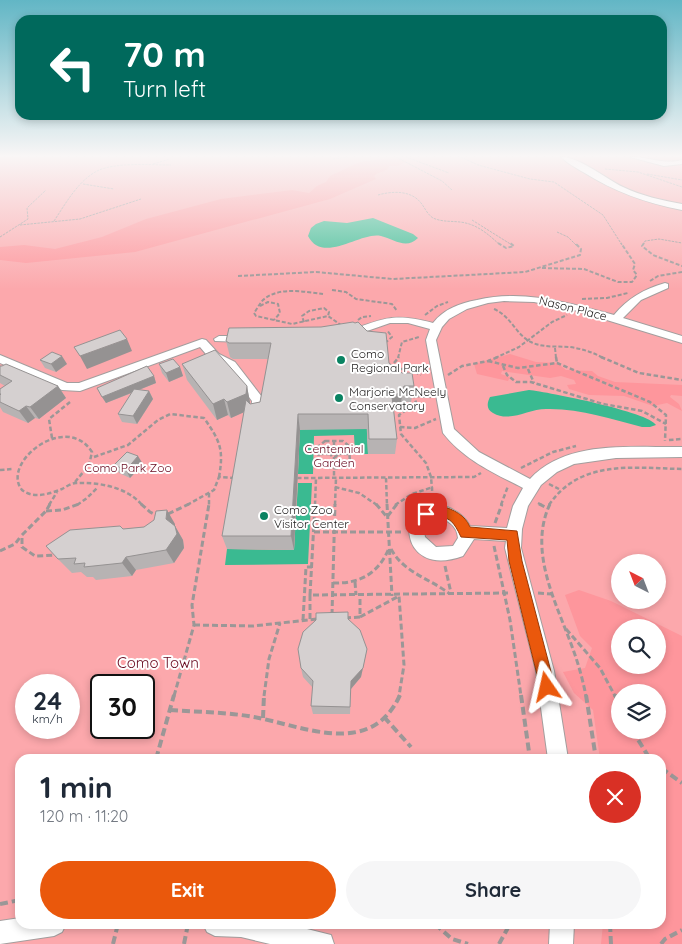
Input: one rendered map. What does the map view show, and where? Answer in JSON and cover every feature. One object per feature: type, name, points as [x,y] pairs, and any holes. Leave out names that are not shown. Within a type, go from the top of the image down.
[{"type":"main road","points":[[652,201],[682,207]]},
{"type":"street","points":[[617,319],[635,298],[652,289],[665,286]]},
{"type":"street","name":"Nason Place","points":[[435,327],[442,318],[463,307],[500,298],[545,299],[580,304],[617,319],[682,340]]},
{"type":"street","points":[[336,336],[349,334],[383,321],[417,322],[435,327],[431,340],[448,430],[464,448],[531,486]]},
{"type":"street","points":[[219,339],[255,338]]},
{"type":"street","points":[[0,359],[66,387],[80,387],[202,342],[215,357],[231,365],[237,372],[258,400],[257,415]]},
{"type":"street","points":[[557,754],[545,671],[516,561],[513,535],[518,511],[531,486],[555,467],[582,457],[620,452],[682,452]]},
{"type":"street","points":[[466,533],[513,535]]},
{"type":"street","points":[[0,933],[24,929]]},
{"type":"street","points":[[258,929],[322,944]]},
{"type":"street","points":[[561,944],[562,929]]},
{"type":"path","points":[[0,237],[20,225],[29,216],[27,208],[34,201]]},
{"type":"path","points":[[54,220],[69,201]]},
{"type":"path","points":[[20,225],[31,225],[54,220],[80,219],[135,201]]},
{"type":"path","points":[[419,201],[426,213],[433,217],[444,221],[470,223],[489,234],[500,246],[510,248],[514,246],[472,220]]},
{"type":"path","points":[[541,268],[584,269],[623,282],[632,282],[636,275],[633,270],[634,264],[624,246],[607,224],[603,215],[584,201]]},
{"type":"path","points":[[238,276],[316,272],[393,279],[524,272],[580,255],[581,249],[578,246],[568,237],[557,232]]},
{"type":"path","points":[[682,243],[651,239],[645,241],[642,246],[653,255],[682,266]]},
{"type":"path","points":[[648,282],[658,276],[682,272]]},
{"type":"path","points":[[332,290],[346,292],[356,299],[392,304],[397,312],[397,320]]},
{"type":"path","points":[[323,294],[287,291],[265,299],[254,313],[256,316],[281,323],[304,318],[328,316],[345,327]]},
{"type":"path","points":[[447,375],[462,366],[488,361],[529,341],[552,322],[580,304],[630,292]]},
{"type":"path","points":[[395,379],[394,363],[401,350],[402,342],[419,337],[417,322],[437,306],[451,301]]},
{"type":"path","points":[[260,306],[268,302],[278,304],[280,311],[274,320]]},
{"type":"path","points":[[304,318],[324,308],[329,312],[328,316]]},
{"type":"path","points":[[494,309],[506,314],[529,341],[555,348],[579,348],[630,370],[648,375],[682,380]]},
{"type":"path","points":[[354,325],[362,317],[368,316],[383,321],[392,337],[389,341],[381,343]]},
{"type":"path","points":[[555,348],[557,363]]},
{"type":"path","points":[[488,361],[502,366],[528,368],[557,363],[650,402],[666,415],[663,440],[682,439]]},
{"type":"path","points":[[502,366],[507,375],[516,382],[534,383],[603,404],[642,411],[666,424]]},
{"type":"path","points":[[446,368],[449,384]]},
{"type":"path","points":[[528,368],[534,383]]},
{"type":"path","points":[[394,369],[408,370],[421,374]]},
{"type":"path","points":[[407,385],[414,388],[416,402],[399,415],[400,428],[404,439],[426,462],[431,477],[433,502]]},
{"type":"path","points":[[410,396],[431,397],[432,404]]},
{"type":"path","points":[[49,419],[70,402]]},
{"type":"path","points":[[400,428],[415,428],[434,421],[433,412]]},
{"type":"path","points":[[75,482],[98,487],[112,487],[128,492],[141,501],[146,511],[156,516],[173,513],[214,490],[219,478],[223,451],[222,443],[204,418],[170,414],[158,420],[128,445],[93,458]]},
{"type":"path","points":[[42,417],[49,419]]},
{"type":"path","points":[[49,419],[52,438]]},
{"type":"path","points":[[16,463],[13,469],[13,479],[19,489],[40,495],[57,491],[75,482],[90,466],[94,452],[83,440],[67,436],[45,440],[24,453]]},
{"type":"path","points":[[325,441],[343,441],[349,446],[349,454],[350,463],[343,468],[325,468],[318,463],[319,446],[325,441]]},
{"type":"path","points":[[334,441],[334,452]]},
{"type":"path","points":[[529,754],[523,701],[505,594],[493,541],[495,518],[514,477],[552,452],[580,445]]},
{"type":"path","points":[[318,454],[334,452]]},
{"type":"path","points":[[334,452],[337,454],[349,454]]},
{"type":"path","points":[[330,454],[334,457]]},
{"type":"path","points":[[332,619],[334,594],[334,457],[337,454]]},
{"type":"path","points":[[297,478],[474,477],[484,472],[477,468]]},
{"type":"path","points":[[0,470],[13,469]]},
{"type":"path","points":[[595,754],[575,654],[552,594],[542,539],[547,508],[559,489],[574,479],[598,473],[630,469],[682,469]]},
{"type":"path","points":[[514,477],[531,486],[559,489]]},
{"type":"path","points":[[514,477],[531,486],[547,508]]},
{"type":"path","points":[[219,478],[239,478]]},
{"type":"path","points":[[310,619],[316,478]]},
{"type":"path","points":[[386,478],[392,596]]},
{"type":"path","points":[[335,486],[353,489],[368,496],[388,518]]},
{"type":"path","points":[[388,518],[398,502],[408,495],[432,486]]},
{"type":"path","points":[[46,511],[73,508],[84,503],[98,487]]},
{"type":"path","points":[[0,551],[15,544],[46,511],[57,491]]},
{"type":"path","points":[[157,754],[194,625],[192,605],[209,508],[209,493]]},
{"type":"path","points":[[314,532],[402,532]]},
{"type":"path","points":[[22,535],[22,547],[35,556],[62,554]]},
{"type":"path","points":[[333,583],[345,585],[376,571],[386,558],[390,546]]},
{"type":"path","points":[[390,546],[400,563],[412,573],[439,584],[451,595]]},
{"type":"path","points":[[445,566],[451,595]]},
{"type":"path","points":[[303,620],[306,568],[312,567]]},
{"type":"path","points":[[355,582],[360,617]]},
{"type":"path","points":[[310,595],[552,594]]},
{"type":"path","points":[[170,710],[263,718],[337,736],[361,732],[384,717],[397,700],[402,688],[404,666],[399,596]]},
{"type":"path","points":[[342,618],[360,617],[399,596]]},
{"type":"path","points":[[194,625],[253,626],[325,619]]},
{"type":"path","points":[[263,718],[265,675],[270,650],[280,623]]},
{"type":"path","points":[[564,626],[600,668],[611,688]]},
{"type":"path","points":[[384,717],[411,747]]},
{"type":"path","points":[[638,739],[647,754]]},
{"type":"path","points":[[666,772],[682,783]]},
{"type":"path","points":[[0,904],[15,901]]},
{"type":"path","points":[[113,944],[117,929]]},
{"type":"path","points":[[184,944],[187,929]]},
{"type":"path","points":[[441,929],[452,939],[468,944]]},
{"type":"path","points":[[499,944],[507,929]]},
{"type":"path","points":[[610,929],[611,944]]},
{"type":"path","points":[[661,944],[682,930]]},
{"type":"green space","name":"Como Regional Park","points":[[0,201],[682,201],[682,944],[0,944]]},
{"type":"shaded area","points":[[213,201],[322,201],[135,252],[26,263],[0,260],[0,247],[24,245],[55,249],[102,237],[146,219]]},
{"type":"shaded area","points":[[373,218],[413,234],[418,238],[409,243],[400,243],[381,236],[373,236],[343,245],[323,248],[315,244],[308,236],[311,228],[324,221],[347,223]]},
{"type":"shaded area","points":[[510,354],[536,362],[557,363],[566,370],[592,371],[598,376],[615,382],[682,385],[682,396],[671,395],[670,397],[679,404],[682,411],[667,403],[653,406],[624,396],[589,395],[569,389],[567,385],[576,384],[574,380],[561,376],[550,378],[502,371],[501,374],[510,377],[508,381],[477,374],[474,364]]},
{"type":"shaded area","points":[[529,390],[556,394],[618,409],[636,414],[656,425],[642,427],[595,415],[558,409],[539,410],[506,417],[493,413],[488,408],[490,397]]},
{"type":"shaded area","points":[[366,413],[368,454],[355,454],[354,435],[314,436],[313,474],[298,474],[300,421]]},
{"type":"shaded area","points":[[298,483],[312,483],[308,564],[225,565],[227,549],[294,550]]},
{"type":"shaded area","points":[[579,590],[611,601],[611,609],[627,609],[648,619],[611,619],[611,674],[666,674],[666,628],[682,636],[682,944],[601,944],[602,929],[666,929],[666,754],[599,754],[593,710],[574,693],[563,672],[585,668],[592,648],[580,636],[565,595]]},
{"type":"building","points":[[358,322],[367,331],[386,333],[389,363],[402,373],[412,373],[414,386],[404,386],[402,391],[392,397],[397,439],[369,439],[368,414],[298,414],[291,536],[222,536],[246,400],[250,404],[260,402],[271,343],[229,343],[226,341],[229,328],[321,327]]},
{"type":"building","points":[[120,330],[127,339],[80,356],[74,347]]},
{"type":"building","points":[[215,350],[247,386],[246,394],[227,402],[224,399],[213,404],[182,364]]},
{"type":"building","points":[[52,352],[62,356],[51,364],[40,360]]},
{"type":"building","points":[[173,359],[180,367],[166,373],[159,364]]},
{"type":"building","points":[[6,364],[58,386],[30,407],[26,406],[19,411],[0,402],[0,389],[12,381],[0,375],[0,366]]},
{"type":"building","points":[[147,366],[154,376],[102,397],[97,388]]},
{"type":"building","points":[[134,389],[149,391],[133,416],[118,414]]},
{"type":"building","points":[[127,452],[138,456],[126,470],[114,465]]},
{"type":"building","points":[[167,510],[166,519],[175,526],[177,534],[166,550],[126,557],[122,563],[84,567],[85,563],[74,564],[76,558],[58,559],[46,546],[70,530],[120,526],[123,529],[144,527],[154,520],[156,511]]},
{"type":"building","points":[[348,612],[348,619],[360,630],[367,649],[363,668],[351,681],[350,707],[311,706],[313,681],[301,668],[298,649],[303,632],[316,620],[316,613]]},
{"type":"place","name":"Como Regional Park","points":[[341,360]]},
{"type":"place","name":"Marjorie McNeely Conservatory","points":[[339,398]]},
{"type":"place","name":"Como Zoo Visitor Center","points":[[264,516]]},
{"type":"route","points":[[426,514],[434,511],[451,514],[463,525],[466,533],[513,535],[513,548],[526,604],[545,671],[547,687]]},
{"type":"park label","name":"Centennial Garden","points":[[334,455]]},
{"type":"park label","name":"Como Park Zoo","points":[[128,467]]},
{"type":"park label","name":"Como Town","points":[[158,662]]}]
